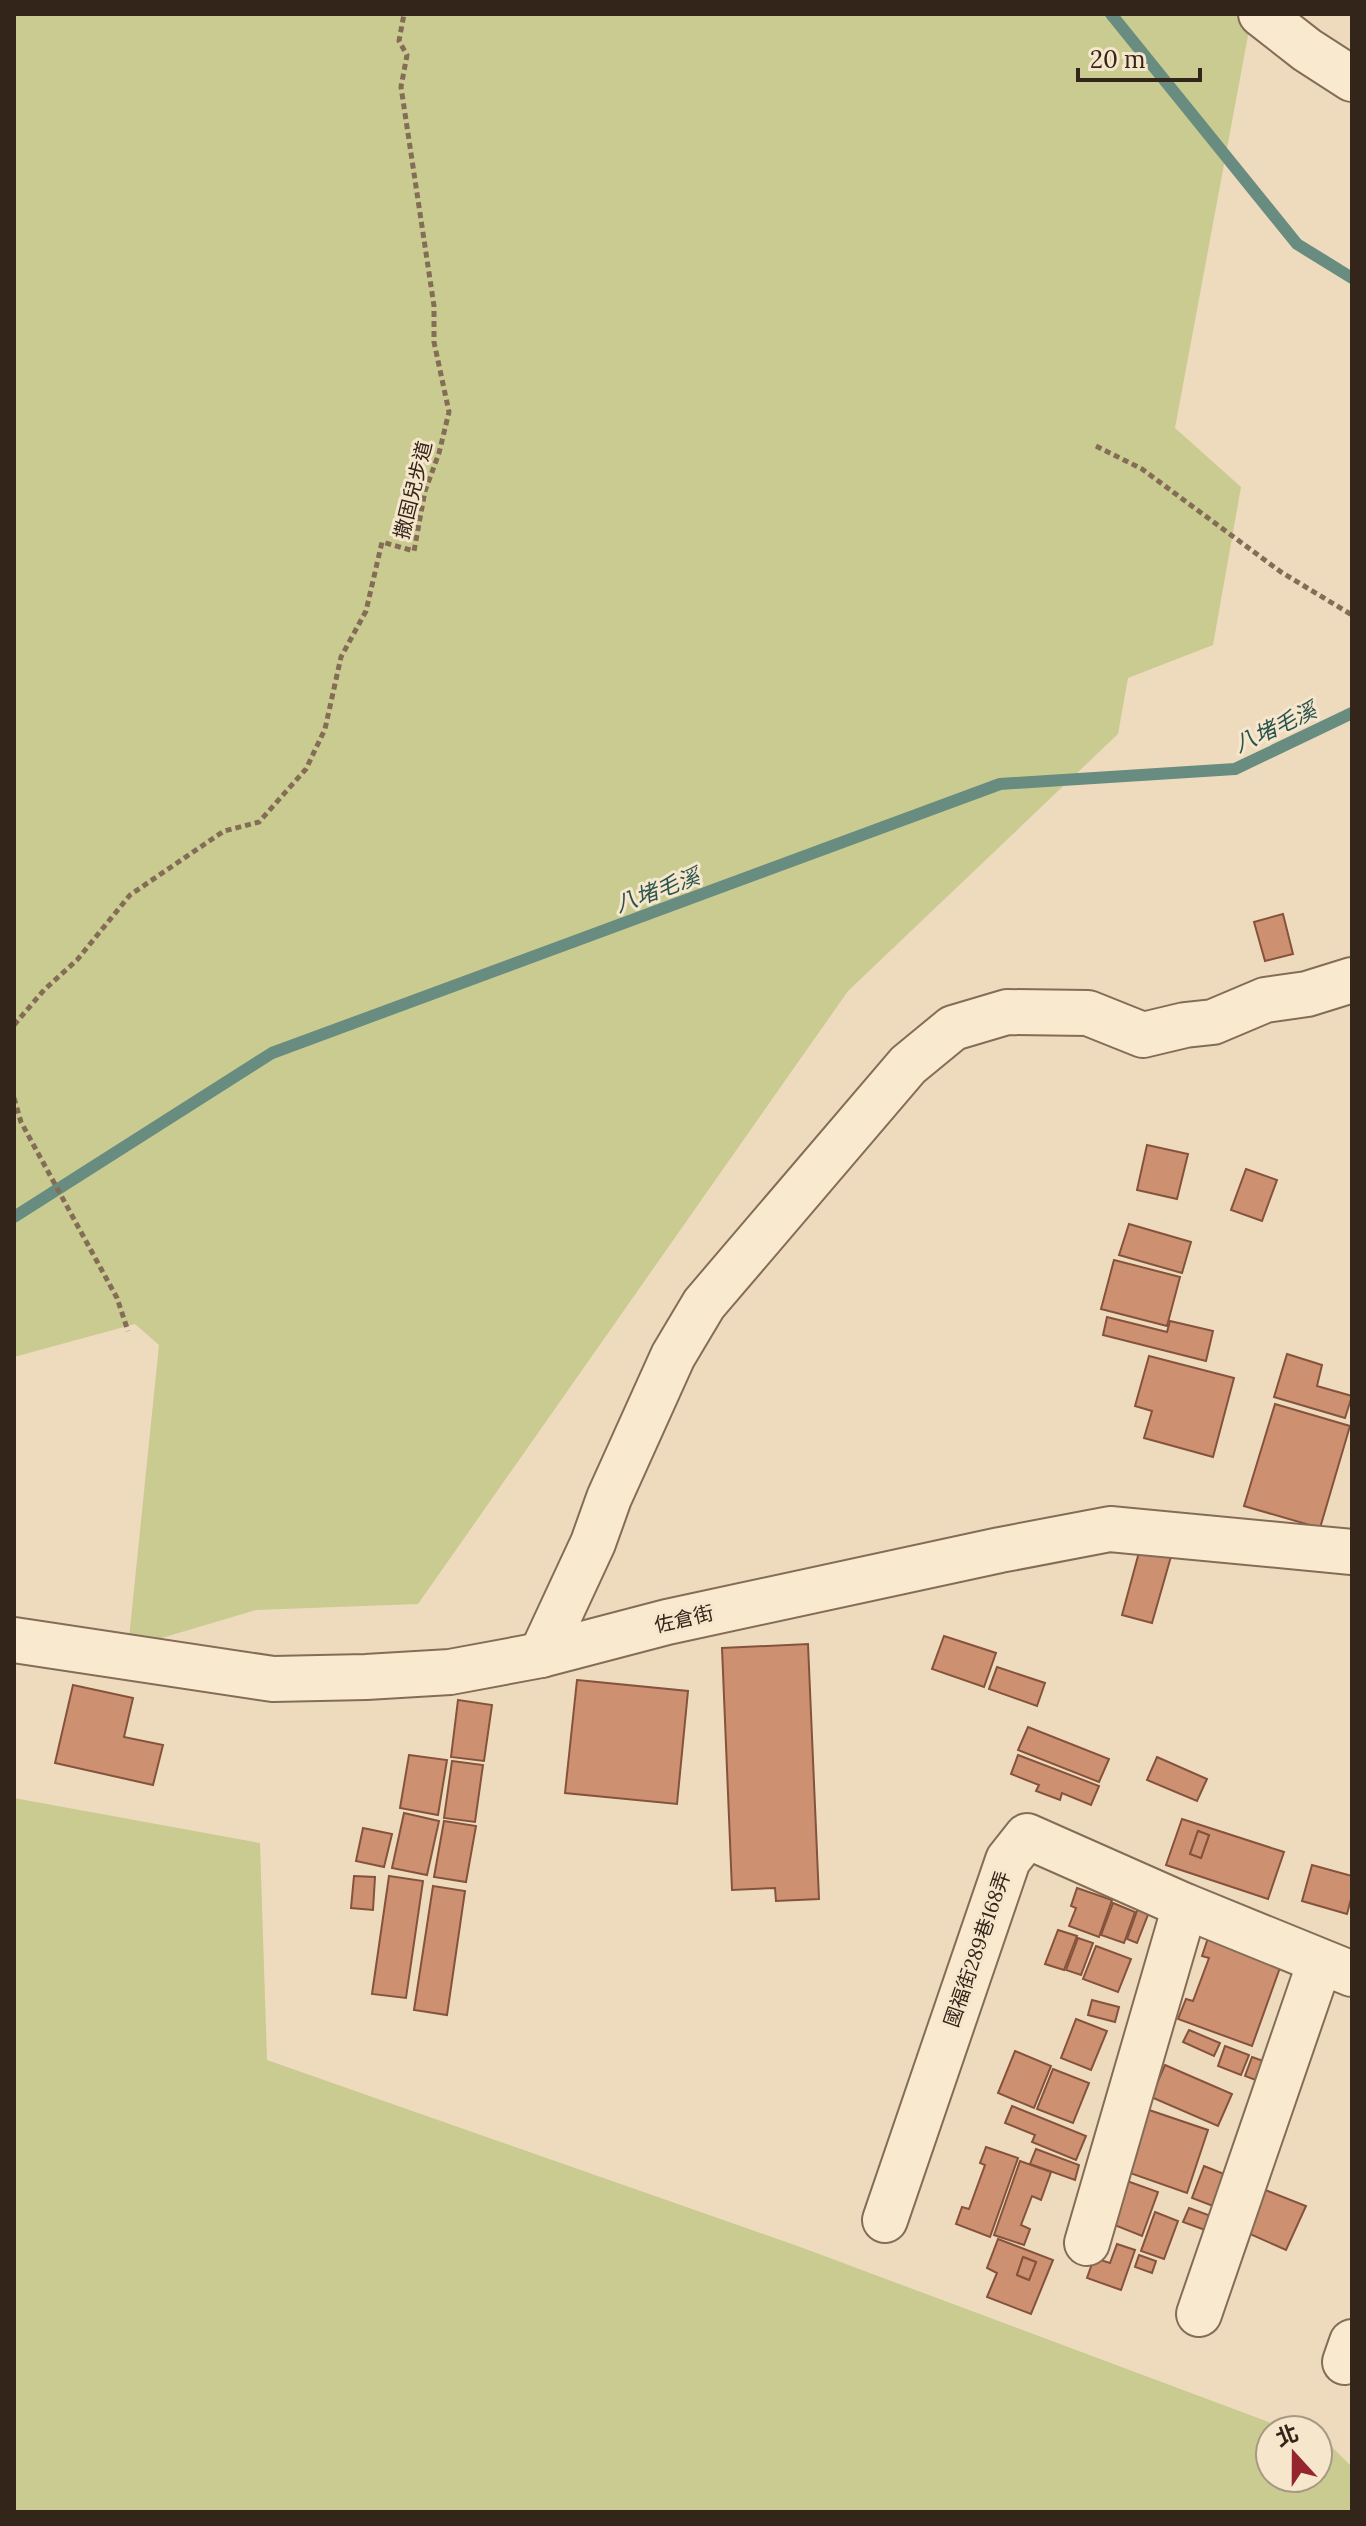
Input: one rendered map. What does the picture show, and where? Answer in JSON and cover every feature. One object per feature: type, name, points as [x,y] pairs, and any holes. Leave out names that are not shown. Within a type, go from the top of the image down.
[{"type":"street","points":[[1261,14],[1307,50],[1352,79]]},
{"type":"street","points":[[541,1655],[673,1356],[704,1304],[908,1065],[953,1028],[1007,1012],[1088,1013],[1143,1035],[1213,1022],[1265,1000],[1307,994],[1352,980]]},
{"type":"street","name":"佐倉街","points":[[14,1640],[273,1679],[450,1672],[541,1655],[667,1622],[1110,1529],[1352,1552]]},
{"type":"street","name":"國福街289巷168弄","points":[[885,2220],[1008,1860],[1027,1836],[1336,1968]]},
{"type":"street","points":[[1087,2243],[1185,1906]]},
{"type":"street","points":[[1199,2314],[1336,1968]]},
{"type":"path","name":"撒固兒步道","points":[[14,1025],[44,990],[77,960],[130,895],[224,831],[259,822],[306,769],[325,729],[341,657],[366,611],[382,542],[414,551],[425,491],[449,412],[434,342],[434,306],[401,87],[407,55],[399,41],[404,14]]},
{"type":"path","points":[[1096,446],[1142,469],[1281,572],[1352,615]]},
{"type":"path","points":[[14,1098],[18,1122],[117,1298],[128,1331]]},
{"type":"green space","points":[[14,14],[1252,14],[1175,428],[1241,487],[1213,645],[1128,678],[1118,734],[848,991],[418,1604],[256,1610],[128,1648],[159,1345],[135,1324],[14,1357]]},
{"type":"green space","points":[[14,1798],[260,1843],[267,2060],[803,2248],[1254,2417],[1254,2494],[1334,2494],[1334,2449],[1352,2467],[1352,2512],[14,2512]]},
{"type":"building","points":[[1283,914],[1293,954],[1265,961],[1254,922]]},
{"type":"building","points":[[1147,1145],[1188,1154],[1177,1199],[1137,1190]]},
{"type":"building","points":[[1246,1169],[1277,1180],[1262,1221],[1231,1210]]},
{"type":"building","points":[[1129,1224],[1191,1242],[1182,1273],[1119,1255]]},
{"type":"building","points":[[1114,1260],[1180,1277],[1167,1326],[1101,1309]]},
{"type":"building","points":[[1107,1317],[1167,1332],[1170,1321],[1213,1331],[1206,1361],[1103,1335]]},
{"type":"building","points":[[1287,1354],[1322,1365],[1317,1386],[1352,1396],[1345,1418],[1274,1397]]},
{"type":"building","points":[[1149,1356],[1234,1378],[1213,1457],[1144,1438],[1152,1411],[1135,1406]]},
{"type":"building","points":[[1275,1404],[1350,1426],[1320,1528],[1244,1506]]},
{"type":"building","points":[[1141,1545],[1172,1553],[1152,1623],[1122,1615]]},
{"type":"building","points":[[944,1636],[996,1653],[984,1687],[932,1669]]},
{"type":"building","points":[[808,1644],[819,1899],[776,1901],[775,1888],[732,1890],[722,1648]]},
{"type":"building","points":[[997,1667],[1045,1683],[1037,1706],[989,1689]]},
{"type":"building","points":[[577,1680],[688,1691],[677,1804],[565,1793]]},
{"type":"building","points":[[73,1685],[133,1698],[124,1737],[163,1745],[153,1785],[55,1763]]},
{"type":"building","points":[[458,1700],[492,1705],[484,1761],[451,1757]]},
{"type":"building","points":[[1028,1727],[1109,1759],[1099,1782],[1018,1750]]},
{"type":"building","points":[[409,1755],[447,1760],[438,1815],[400,1808]]},
{"type":"building","points":[[1018,1755],[1099,1786],[1091,1805],[1062,1793],[1060,1800],[1036,1791],[1039,1785],[1011,1774]]},
{"type":"building","points":[[1157,1757],[1207,1779],[1197,1801],[1147,1780]]},
{"type":"building","points":[[452,1761],[483,1765],[475,1822],[444,1818]]},
{"type":"building","points":[[404,1813],[439,1821],[427,1875],[392,1868]]},
{"type":"building","points":[[1182,1819],[1284,1852],[1268,1899],[1166,1865]],"holes":[[[1198,1831],[1209,1835],[1201,1858],[1190,1854]]]},
{"type":"building","points":[[444,1821],[476,1826],[466,1882],[434,1877]]},
{"type":"building","points":[[363,1828],[392,1834],[384,1867],[356,1861]]},
{"type":"building","points":[[1198,1831],[1209,1835],[1201,1858],[1190,1854]]},
{"type":"building","points":[[1312,1865],[1352,1876],[1352,1895],[1347,1914],[1302,1901]]},
{"type":"building","points":[[354,1876],[375,1877],[373,1910],[351,1908]]},
{"type":"building","points":[[389,1876],[423,1881],[406,1998],[372,1994]]},
{"type":"building","points":[[433,1886],[465,1891],[447,2015],[414,2010]]},
{"type":"building","points":[[1077,1888],[1112,1900],[1099,1937],[1069,1926],[1076,1908],[1071,1906]]},
{"type":"building","points":[[1113,1903],[1135,1912],[1124,1943],[1101,1935]]},
{"type":"building","points":[[1138,1908],[1149,1912],[1137,1943],[1127,1939]]},
{"type":"building","points":[[1058,1930],[1077,1936],[1064,1970],[1045,1964]]},
{"type":"building","points":[[1209,1935],[1282,1962],[1252,2046],[1178,2019],[1186,1999],[1193,2001],[1209,1958],[1202,1956]]},
{"type":"building","points":[[1078,1938],[1093,1943],[1081,1975],[1066,1970]]},
{"type":"building","points":[[1096,1946],[1131,1959],[1118,1992],[1083,1979]]},
{"type":"building","points":[[1092,2000],[1119,2007],[1115,2022],[1088,2015]]},
{"type":"building","points":[[1076,2019],[1107,2031],[1091,2070],[1061,2058]]},
{"type":"building","points":[[1189,2030],[1220,2043],[1214,2056],[1183,2042]]},
{"type":"building","points":[[1225,2046],[1249,2055],[1241,2075],[1218,2066]]},
{"type":"building","points":[[1015,2051],[1051,2066],[1034,2108],[998,2093]]},
{"type":"building","points":[[1252,2057],[1269,2063],[1261,2082],[1245,2076]]},
{"type":"building","points":[[1165,2065],[1232,2094],[1218,2126],[1151,2097]]},
{"type":"building","points":[[1053,2069],[1089,2083],[1073,2123],[1037,2109]]},
{"type":"building","points":[[1012,2106],[1086,2136],[1076,2160],[1032,2142],[1035,2135],[1005,2123]]},
{"type":"building","points":[[1149,2110],[1208,2130],[1187,2193],[1127,2172]]},
{"type":"building","points":[[986,2147],[1018,2158],[990,2237],[956,2224],[962,2207],[969,2209],[985,2165],[980,2163]]},
{"type":"building","points":[[1036,2149],[1079,2165],[1075,2180],[1030,2164]]},
{"type":"building","points":[[1020,2161],[1051,2172],[1041,2200],[1032,2196],[1021,2225],[1030,2229],[1024,2245],[994,2235]]},
{"type":"building","points":[[1204,2166],[1239,2180],[1226,2211],[1192,2198]]},
{"type":"building","points":[[1127,2181],[1158,2192],[1142,2236],[1112,2224]]},
{"type":"building","points":[[1260,2188],[1306,2206],[1286,2250],[1241,2230]]},
{"type":"building","points":[[1189,2208],[1211,2216],[1205,2230],[1183,2222]]},
{"type":"building","points":[[1155,2212],[1178,2221],[1164,2259],[1141,2251]]},
{"type":"building","points":[[998,2239],[1053,2260],[1031,2314],[987,2297],[997,2273],[987,2268]],"holes":[[[1023,2257],[1036,2262],[1029,2280],[1017,2275]]]},
{"type":"building","points":[[1117,2244],[1135,2250],[1121,2290],[1087,2278],[1094,2258],[1110,2263]]},
{"type":"building","points":[[1139,2255],[1156,2261],[1152,2273],[1135,2267]]},
{"type":"building","points":[[1023,2257],[1036,2262],[1029,2280],[1017,2275]]},
{"type":"waterway","points":[[1111,14],[1297,244],[1352,278]]},
{"type":"waterway","name":"八堵毛溪","points":[[14,1217],[272,1053],[1000,784],[1235,769],[1352,713]]}]
